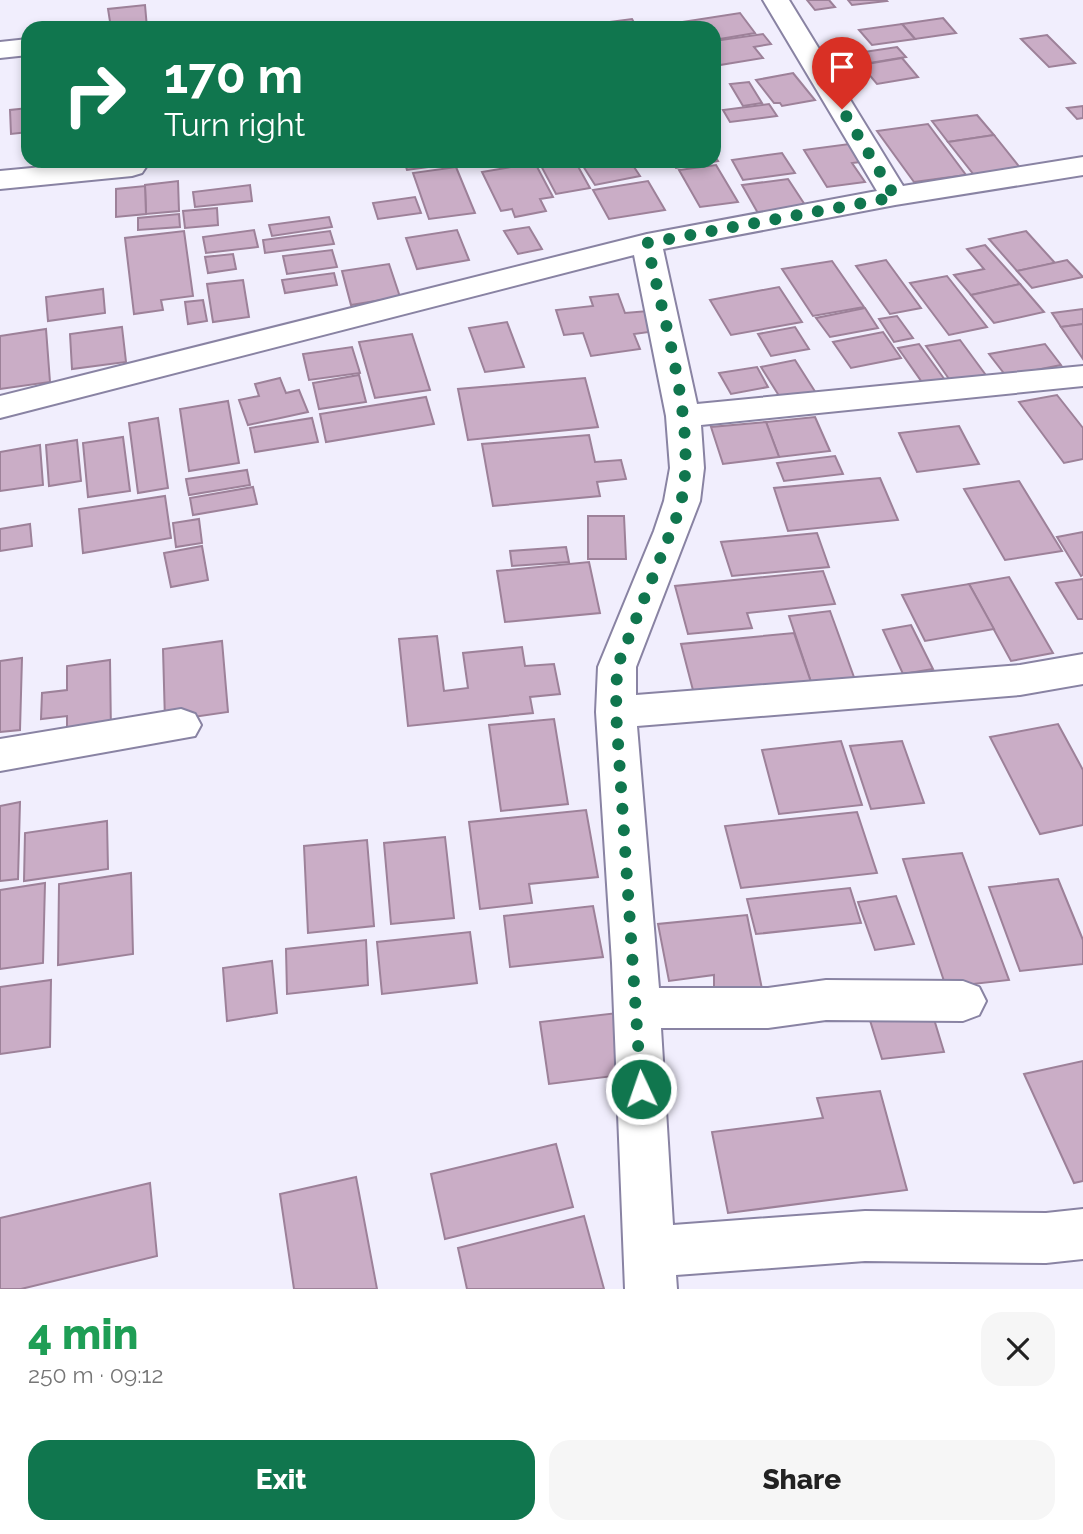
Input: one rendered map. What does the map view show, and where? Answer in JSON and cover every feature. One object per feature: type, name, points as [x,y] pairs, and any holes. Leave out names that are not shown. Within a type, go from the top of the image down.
[{"type":"street","points":[[776,0],[895,197]]},
{"type":"street","points":[[0,51],[21,48]]},
{"type":"street","points":[[0,407],[647,243],[895,197],[1083,166]]},
{"type":"street","points":[[0,180],[122,168]]},
{"type":"street","points":[[647,243],[684,416],[687,468],[682,501],[617,667],[616,712],[637,1008],[650,1271],[865,1236],[1046,1238],[1083,1234]]},
{"type":"street","points":[[684,416],[1083,376]]},
{"type":"street","points":[[616,712],[1020,680],[1083,669]]},
{"type":"street","points":[[0,755],[181,725]]},
{"type":"street","points":[[637,1008],[768,1008],[826,1000],[963,1001]]},
{"type":"building","points":[[807,0],[829,0],[835,7],[815,10]]},
{"type":"building","points":[[848,0],[886,0],[887,1],[852,5]]},
{"type":"building","points":[[145,5],[146,21],[110,21],[108,9]]},
{"type":"building","points":[[740,13],[755,33],[721,39],[721,21],[689,21]]},
{"type":"building","points":[[943,18],[956,33],[915,39],[902,24]]},
{"type":"building","points":[[902,24],[915,39],[872,45],[859,30]]},
{"type":"building","points":[[763,34],[771,44],[754,47],[763,58],[721,65],[721,40]]},
{"type":"building","points":[[1047,35],[1075,63],[1049,67],[1021,39]]},
{"type":"building","points":[[897,47],[906,57],[870,63],[867,60],[858,62],[851,54]]},
{"type":"building","points":[[902,58],[918,77],[877,84],[861,65]]},
{"type":"building","points":[[793,73],[815,100],[782,106],[780,103],[774,103],[756,80]]},
{"type":"building","points":[[749,82],[762,103],[743,106],[730,84]]},
{"type":"building","points":[[769,104],[777,116],[730,122],[723,110]]},
{"type":"building","points":[[1083,106],[1083,118],[1077,119],[1067,108]]},
{"type":"building","points":[[21,109],[21,133],[11,134],[10,110]]},
{"type":"building","points":[[977,115],[994,135],[948,142],[932,121]]},
{"type":"building","points":[[928,124],[966,175],[914,182],[877,131]]},
{"type":"building","points":[[994,135],[1021,169],[974,175],[948,142]]},
{"type":"building","points":[[857,143],[870,161],[852,163],[865,182],[827,187],[804,150]]},
{"type":"building","points":[[782,153],[795,173],[743,180],[732,160]]},
{"type":"building","points":[[456,168],[475,213],[429,219],[413,173]]},
{"type":"building","points":[[506,168],[538,168],[553,197],[540,199],[546,211],[515,217],[512,209],[501,211],[482,172]]},
{"type":"building","points":[[542,168],[579,168],[590,188],[556,194]]},
{"type":"building","points":[[584,168],[635,168],[640,176],[595,185]]},
{"type":"building","points":[[718,168],[738,202],[700,207],[679,170]]},
{"type":"building","points":[[788,179],[807,208],[759,215],[742,185]]},
{"type":"building","points":[[178,181],[179,211],[146,214],[145,185]]},
{"type":"building","points":[[648,181],[665,210],[609,219],[593,190]]},
{"type":"building","points":[[250,185],[252,201],[195,207],[193,192]]},
{"type":"building","points":[[145,186],[146,214],[116,217],[116,189]]},
{"type":"building","points":[[415,197],[421,213],[378,219],[373,203]]},
{"type":"building","points":[[217,208],[218,225],[185,228],[183,211]]},
{"type":"building","points":[[179,214],[180,227],[138,230],[138,218]]},
{"type":"building","points":[[329,217],[332,227],[272,236],[269,225]]},
{"type":"building","points":[[529,227],[542,249],[518,254],[504,231]]},
{"type":"building","points":[[254,230],[258,247],[206,253],[203,237]]},
{"type":"building","points":[[457,230],[469,260],[417,269],[406,238]]},
{"type":"building","points":[[184,231],[193,296],[161,300],[163,310],[134,314],[125,238]]},
{"type":"building","points":[[330,231],[334,244],[265,253],[263,240]]},
{"type":"building","points":[[1026,231],[1055,263],[1017,271],[989,239]]},
{"type":"building","points":[[985,245],[1020,284],[971,295],[954,275],[984,269],[967,249]]},
{"type":"building","points":[[332,250],[337,267],[287,274],[283,256]]},
{"type":"building","points":[[233,254],[236,269],[208,273],[205,257]]},
{"type":"building","points":[[886,260],[921,308],[890,314],[856,266]]},
{"type":"building","points":[[1067,260],[1083,277],[1032,288],[1017,271]]},
{"type":"building","points":[[832,261],[864,307],[813,316],[782,269]]},
{"type":"building","points":[[389,264],[400,297],[351,305],[342,271]]},
{"type":"building","points":[[334,273],[337,285],[285,293],[282,280]]},
{"type":"building","points":[[947,276],[987,327],[949,335],[910,283]]},
{"type":"building","points":[[243,280],[249,317],[213,322],[207,284]]},
{"type":"building","points":[[1020,284],[1044,312],[994,323],[971,295]]},
{"type":"building","points":[[779,287],[802,322],[731,335],[710,300]]},
{"type":"building","points":[[103,289],[105,313],[48,321],[46,297]]},
{"type":"building","points":[[618,294],[625,313],[648,311],[656,331],[634,334],[640,349],[591,356],[583,333],[564,335],[556,310],[593,306],[590,297]]},
{"type":"building","points":[[203,300],[207,321],[188,324],[185,302]]},
{"type":"building","points":[[865,308],[878,328],[830,337],[816,318]]},
{"type":"building","points":[[1083,309],[1083,324],[1061,327],[1052,313]]},
{"type":"building","points":[[897,316],[913,338],[894,342],[879,319]]},
{"type":"building","points":[[507,322],[524,367],[485,372],[469,328]]},
{"type":"building","points":[[1083,324],[1083,359],[1061,327]]},
{"type":"building","points":[[122,327],[126,362],[72,369],[70,334]]},
{"type":"building","points":[[795,327],[809,349],[771,356],[758,334]]},
{"type":"building","points":[[46,329],[50,382],[0,389],[0,336]]},
{"type":"building","points":[[883,332],[901,358],[851,368],[833,342]]},
{"type":"building","points":[[412,334],[430,390],[375,398],[359,342]]},
{"type":"building","points":[[960,340],[991,382],[956,389],[926,346]]},
{"type":"building","points":[[919,344],[945,380],[924,385],[898,348]]},
{"type":"building","points":[[1045,344],[1061,365],[1006,376],[989,354]]},
{"type":"building","points":[[352,347],[360,373],[309,380],[303,354]]},
{"type":"building","points":[[795,360],[816,393],[781,399],[761,367]]},
{"type":"building","points":[[757,367],[768,387],[731,394],[719,373]]},
{"type":"building","points":[[359,375],[366,402],[319,409],[313,383]]},
{"type":"building","points":[[280,378],[286,393],[299,390],[308,412],[248,425],[239,400],[259,396],[255,384]]},
{"type":"building","points":[[585,378],[598,427],[468,440],[458,389]]},
{"type":"building","points":[[1057,395],[1083,428],[1083,459],[1064,463],[1019,402]]},
{"type":"building","points":[[426,397],[434,424],[326,442],[320,414]]},
{"type":"building","points":[[228,401],[239,463],[189,471],[180,409]]},
{"type":"building","points":[[815,417],[830,451],[779,457],[766,422]]},
{"type":"building","points":[[158,418],[168,488],[138,493],[129,423]]},
{"type":"building","points":[[312,418],[318,442],[255,452],[250,428]]},
{"type":"building","points":[[766,422],[779,457],[723,464],[711,427]]},
{"type":"building","points":[[959,426],[979,464],[917,472],[899,433]]},
{"type":"building","points":[[589,435],[595,462],[621,460],[626,479],[597,482],[600,496],[493,506],[482,444]]},
{"type":"building","points":[[123,437],[130,491],[88,497],[83,443]]},
{"type":"building","points":[[77,440],[81,481],[49,486],[46,445]]},
{"type":"building","points":[[40,445],[43,485],[0,491],[0,452]]},
{"type":"building","points":[[835,456],[843,474],[784,481],[777,463]]},
{"type":"building","points":[[247,470],[250,485],[189,495],[186,479]]},
{"type":"building","points":[[880,478],[898,520],[788,531],[774,488]]},
{"type":"building","points":[[1019,481],[1062,551],[1005,560],[964,489]]},
{"type":"building","points":[[253,487],[257,504],[193,515],[190,498]]},
{"type":"building","points":[[165,496],[171,538],[83,553],[79,509]]},
{"type":"building","points":[[588,516],[624,516],[626,559],[588,559]]},
{"type":"building","points":[[199,519],[202,543],[176,547],[173,523]]},
{"type":"building","points":[[30,524],[32,546],[0,551],[0,529]]},
{"type":"building","points":[[1083,532],[1083,575],[1081,576],[1057,537]]},
{"type":"building","points":[[817,533],[829,567],[732,576],[721,542]]},
{"type":"building","points":[[202,546],[208,580],[171,587],[164,553]]},
{"type":"building","points":[[566,547],[569,562],[512,566],[510,551]]},
{"type":"building","points":[[589,562],[600,613],[505,622],[497,571]]},
{"type":"building","points":[[823,571],[835,604],[747,613],[752,628],[688,634],[675,586]]},
{"type":"building","points":[[1009,577],[1053,653],[1011,661],[969,584]]},
{"type":"building","points":[[1083,579],[1083,619],[1078,619],[1056,583]]},
{"type":"building","points":[[969,584],[994,629],[925,641],[902,595]]},
{"type":"building","points":[[830,611],[855,680],[812,685],[789,616]]},
{"type":"building","points":[[911,625],[933,669],[903,674],[883,630]]},
{"type":"building","points":[[794,633],[812,685],[695,698],[681,644]]},
{"type":"building","points":[[437,636],[444,691],[468,688],[463,653],[522,647],[525,666],[554,664],[560,694],[530,697],[533,713],[408,726],[399,639]]},
{"type":"building","points":[[222,641],[228,712],[165,721],[163,649]]},
{"type":"building","points":[[22,658],[20,730],[0,732],[0,661]]},
{"type":"building","points":[[110,660],[111,734],[67,740],[67,716],[41,719],[42,693],[67,690],[67,666]]},
{"type":"building","points":[[554,719],[568,804],[501,811],[489,725]]},
{"type":"building","points":[[1058,724],[1083,770],[1083,825],[1040,834],[990,737]]},
{"type":"building","points":[[841,741],[862,805],[779,814],[762,750]]},
{"type":"building","points":[[902,741],[924,803],[871,809],[850,746]]},
{"type":"building","points":[[20,802],[18,879],[0,881],[0,806]]},
{"type":"building","points":[[586,810],[598,877],[529,884],[532,903],[480,909],[469,822]]},
{"type":"building","points":[[857,812],[877,873],[741,888],[725,826]]},
{"type":"building","points":[[107,821],[108,869],[24,881],[25,833]]},
{"type":"building","points":[[445,837],[454,918],[391,924],[384,843]]},
{"type":"building","points":[[367,840],[374,926],[308,933],[304,846]]},
{"type":"building","points":[[962,853],[1009,980],[946,987],[903,859]]},
{"type":"building","points":[[131,873],[133,954],[58,965],[59,884]]},
{"type":"building","points":[[1058,879],[1083,940],[1083,964],[1020,971],[989,887]]},
{"type":"building","points":[[45,883],[43,963],[0,969],[0,890]]},
{"type":"building","points":[[850,888],[861,923],[756,934],[747,899]]},
{"type":"building","points":[[896,896],[914,944],[875,950],[858,902]]},
{"type":"building","points":[[593,906],[603,957],[510,967],[504,916]]},
{"type":"building","points":[[747,915],[762,989],[714,995],[714,975],[669,981],[658,924]]},
{"type":"building","points":[[470,932],[477,983],[382,994],[377,942]]},
{"type":"building","points":[[366,940],[368,985],[287,994],[286,949]]},
{"type":"building","points":[[272,961],[277,1013],[227,1021],[223,968]]},
{"type":"building","points":[[51,980],[50,1047],[0,1054],[0,987]]},
{"type":"building","points":[[930,1006],[944,1052],[882,1059],[868,1014]]},
{"type":"building","points":[[626,1012],[638,1073],[549,1084],[540,1022]]},
{"type":"building","points":[[1083,1061],[1083,1181],[1074,1183],[1024,1074]]},
{"type":"building","points":[[880,1091],[907,1190],[728,1213],[712,1132],[823,1118],[817,1098]]},
{"type":"building","points":[[556,1144],[573,1207],[445,1239],[431,1174]]},
{"type":"building","points":[[356,1177],[377,1289],[294,1289],[280,1194]]},
{"type":"building","points":[[150,1183],[157,1256],[21,1289],[0,1289],[0,1218]]},
{"type":"building","points":[[584,1216],[604,1289],[467,1289],[458,1248]]},
{"type":"route","points":[[641,1089],[635,963],[616,712],[617,667],[672,531],[682,501],[687,468],[684,416],[647,243],[895,197],[842,109]]}]
